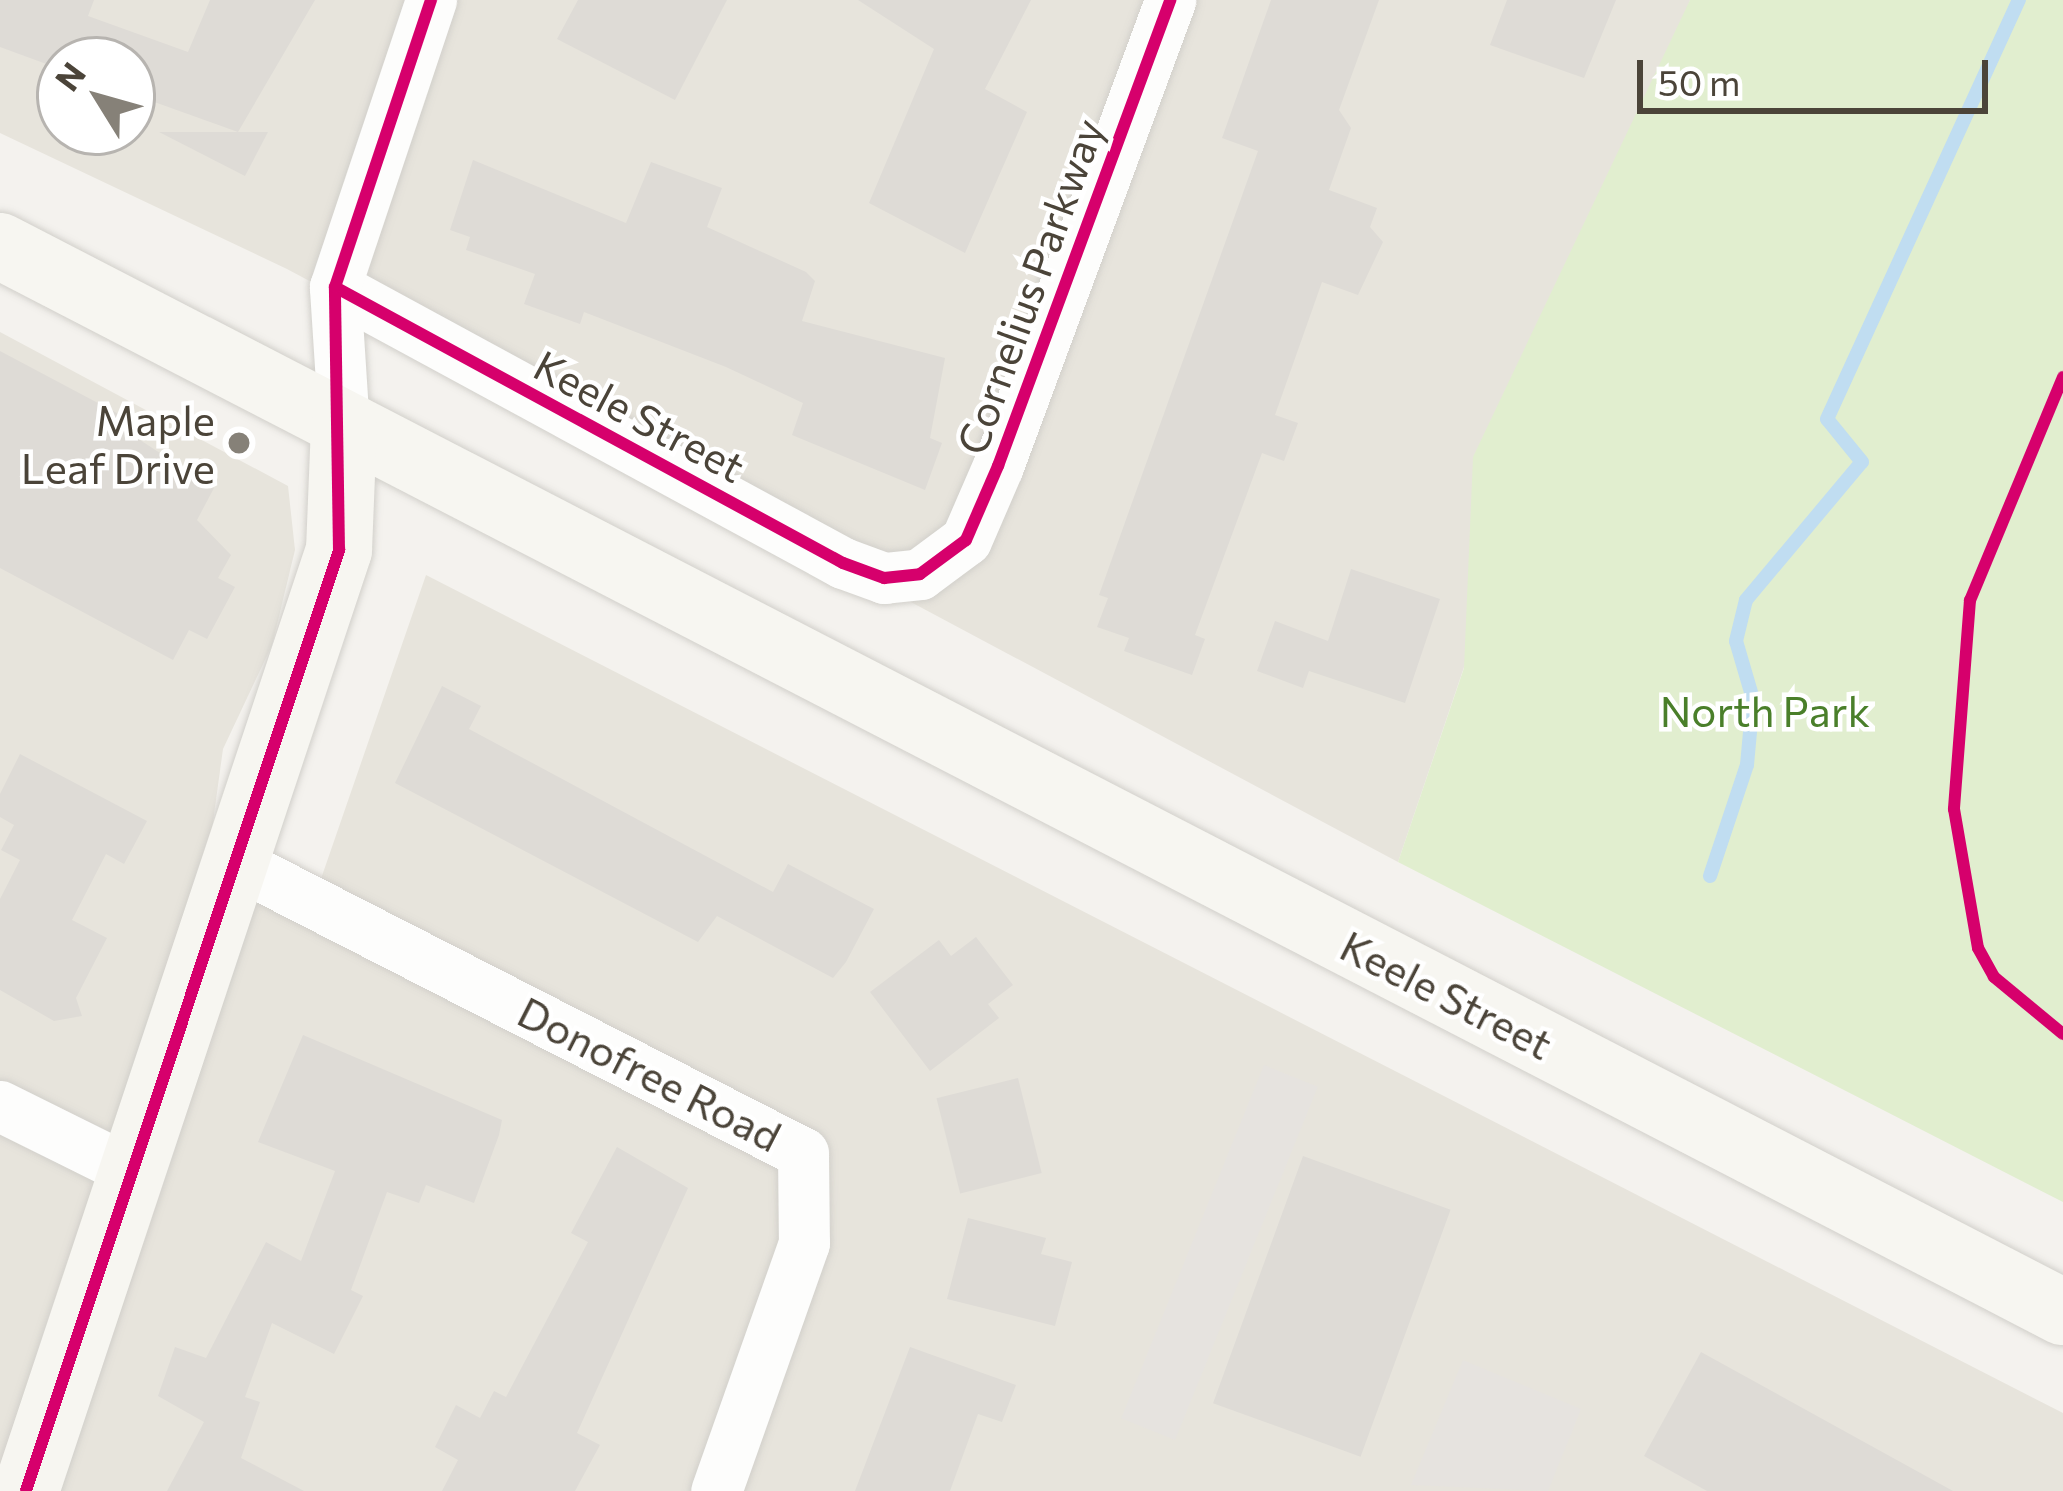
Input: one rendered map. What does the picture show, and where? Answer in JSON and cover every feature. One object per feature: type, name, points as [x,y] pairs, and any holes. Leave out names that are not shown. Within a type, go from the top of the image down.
[{"type":"main road","name":"Keele Street","points":[[0,246],[344,428],[2063,1312]]},
{"type":"main road","points":[[26,1491],[242,866],[339,550],[344,428]]},
{"type":"street","points":[[344,428],[335,287],[431,0]]},
{"type":"street","name":"Cornelius Parkway","points":[[920,574],[966,540],[990,485],[1170,0]]},
{"type":"street","name":"Keele Street","points":[[335,287],[843,563],[884,578],[920,574]]},
{"type":"street","name":"Donofree Road","points":[[242,866],[803,1153],[804,1243],[716,1491]]},
{"type":"street","points":[[0,1106],[136,1174]]},
{"type":"shaded area","points":[[0,0],[1690,0],[1398,862],[287,269],[49,156],[156,156],[156,36],[36,36],[36,150],[0,133]]},
{"type":"shaded area","points":[[0,332],[288,486],[295,550],[272,645],[223,749],[211,836],[314,899],[426,575],[2063,1413],[2063,1491],[0,1491]]},
{"type":"shaded area","points":[[1264,1065],[1318,1087],[1175,1440],[1121,1418]]},
{"type":"shaded area","points":[[1463,1360],[1581,1409],[1548,1491],[1411,1485]]},
{"type":"green space","name":"North Park","points":[[1690,0],[2063,0],[2063,1202],[1398,862],[1464,668],[1473,457]]},
{"type":"building","points":[[0,0],[94,0],[88,16],[144,36],[36,36],[36,60],[0,47]]},
{"type":"building","points":[[210,0],[315,0],[238,132],[156,103],[156,40],[188,52]]},
{"type":"building","points":[[578,0],[727,0],[675,100],[557,39]]},
{"type":"building","points":[[858,0],[1031,0],[985,89],[1027,112],[965,253],[869,203],[934,49]]},
{"type":"building","points":[[1271,0],[1379,0],[1339,110],[1351,128],[1329,190],[1377,208],[1370,227],[1383,242],[1358,295],[1322,282],[1275,415],[1298,423],[1284,461],[1262,453],[1195,635],[1205,639],[1192,675],[1124,651],[1129,638],[1097,627],[1108,598],[1099,595],[1258,151],[1222,138]]},
{"type":"building","points":[[1507,0],[1616,0],[1584,78],[1490,45]]},
{"type":"building","points":[[159,132],[268,132],[245,176]]},
{"type":"building","points":[[473,160],[626,223],[651,162],[722,188],[707,227],[806,272],[815,281],[802,321],[945,358],[930,438],[942,443],[925,490],[792,435],[803,403],[726,367],[584,312],[580,324],[524,304],[535,274],[466,250],[470,237],[450,230]]},
{"type":"building","points":[[0,351],[128,419],[123,429],[214,488],[197,520],[231,555],[218,578],[235,587],[207,639],[189,630],[173,660],[0,568]]},
{"type":"building","points":[[1351,569],[1440,599],[1405,703],[1309,671],[1303,688],[1257,671],[1275,621],[1328,641]]},
{"type":"building","points":[[442,686],[481,706],[469,729],[773,892],[788,864],[874,909],[846,962],[833,978],[717,916],[698,942],[395,783]]},
{"type":"building","points":[[20,754],[147,821],[124,864],[106,854],[72,920],[107,938],[76,998],[82,1016],[54,1021],[0,990],[0,899],[20,860],[1,850],[14,825],[0,817],[0,794]]},
{"type":"building","points":[[976,937],[1013,985],[988,1004],[999,1018],[930,1071],[870,992],[939,940],[951,956]]},
{"type":"building","points":[[303,1035],[502,1120],[499,1135],[474,1203],[426,1185],[419,1203],[387,1192],[351,1290],[363,1296],[334,1354],[272,1323],[245,1397],[260,1402],[241,1458],[304,1491],[167,1491],[204,1422],[158,1396],[175,1347],[206,1358],[266,1242],[301,1261],[335,1171],[258,1142]]},
{"type":"building","points":[[1018,1078],[1042,1173],[960,1193],[936,1098]]},
{"type":"building","points":[[617,1147],[688,1188],[577,1433],[600,1445],[575,1491],[442,1491],[458,1460],[435,1447],[456,1405],[480,1418],[494,1391],[506,1397],[588,1242],[571,1233]]},
{"type":"building","points":[[1303,1156],[1451,1210],[1361,1457],[1213,1403]]},
{"type":"building","points":[[968,1218],[1046,1238],[1041,1254],[1072,1262],[1055,1326],[947,1299]]},
{"type":"building","points":[[910,1347],[1016,1385],[1002,1422],[978,1414],[950,1491],[855,1491]]},
{"type":"building","points":[[1701,1352],[1953,1491],[1707,1491],[1644,1456]]},
{"type":"waterway","points":[[1710,876],[1747,765],[1753,699],[1736,641],[1746,600],[1862,462],[1827,419],[2019,0]]},
{"type":"cycle path","points":[[26,1491],[339,550],[335,287],[431,0]]},
{"type":"cycle path","points":[[335,287],[843,563],[884,578],[920,574],[966,540],[998,466],[1170,0]]},
{"type":"cycle path","points":[[2063,377],[1970,600],[1954,809],[1978,948],[1994,977],[2063,1034]]},
{"type":"place","name":"Maple Leaf Drive","points":[[239,443]]}]
